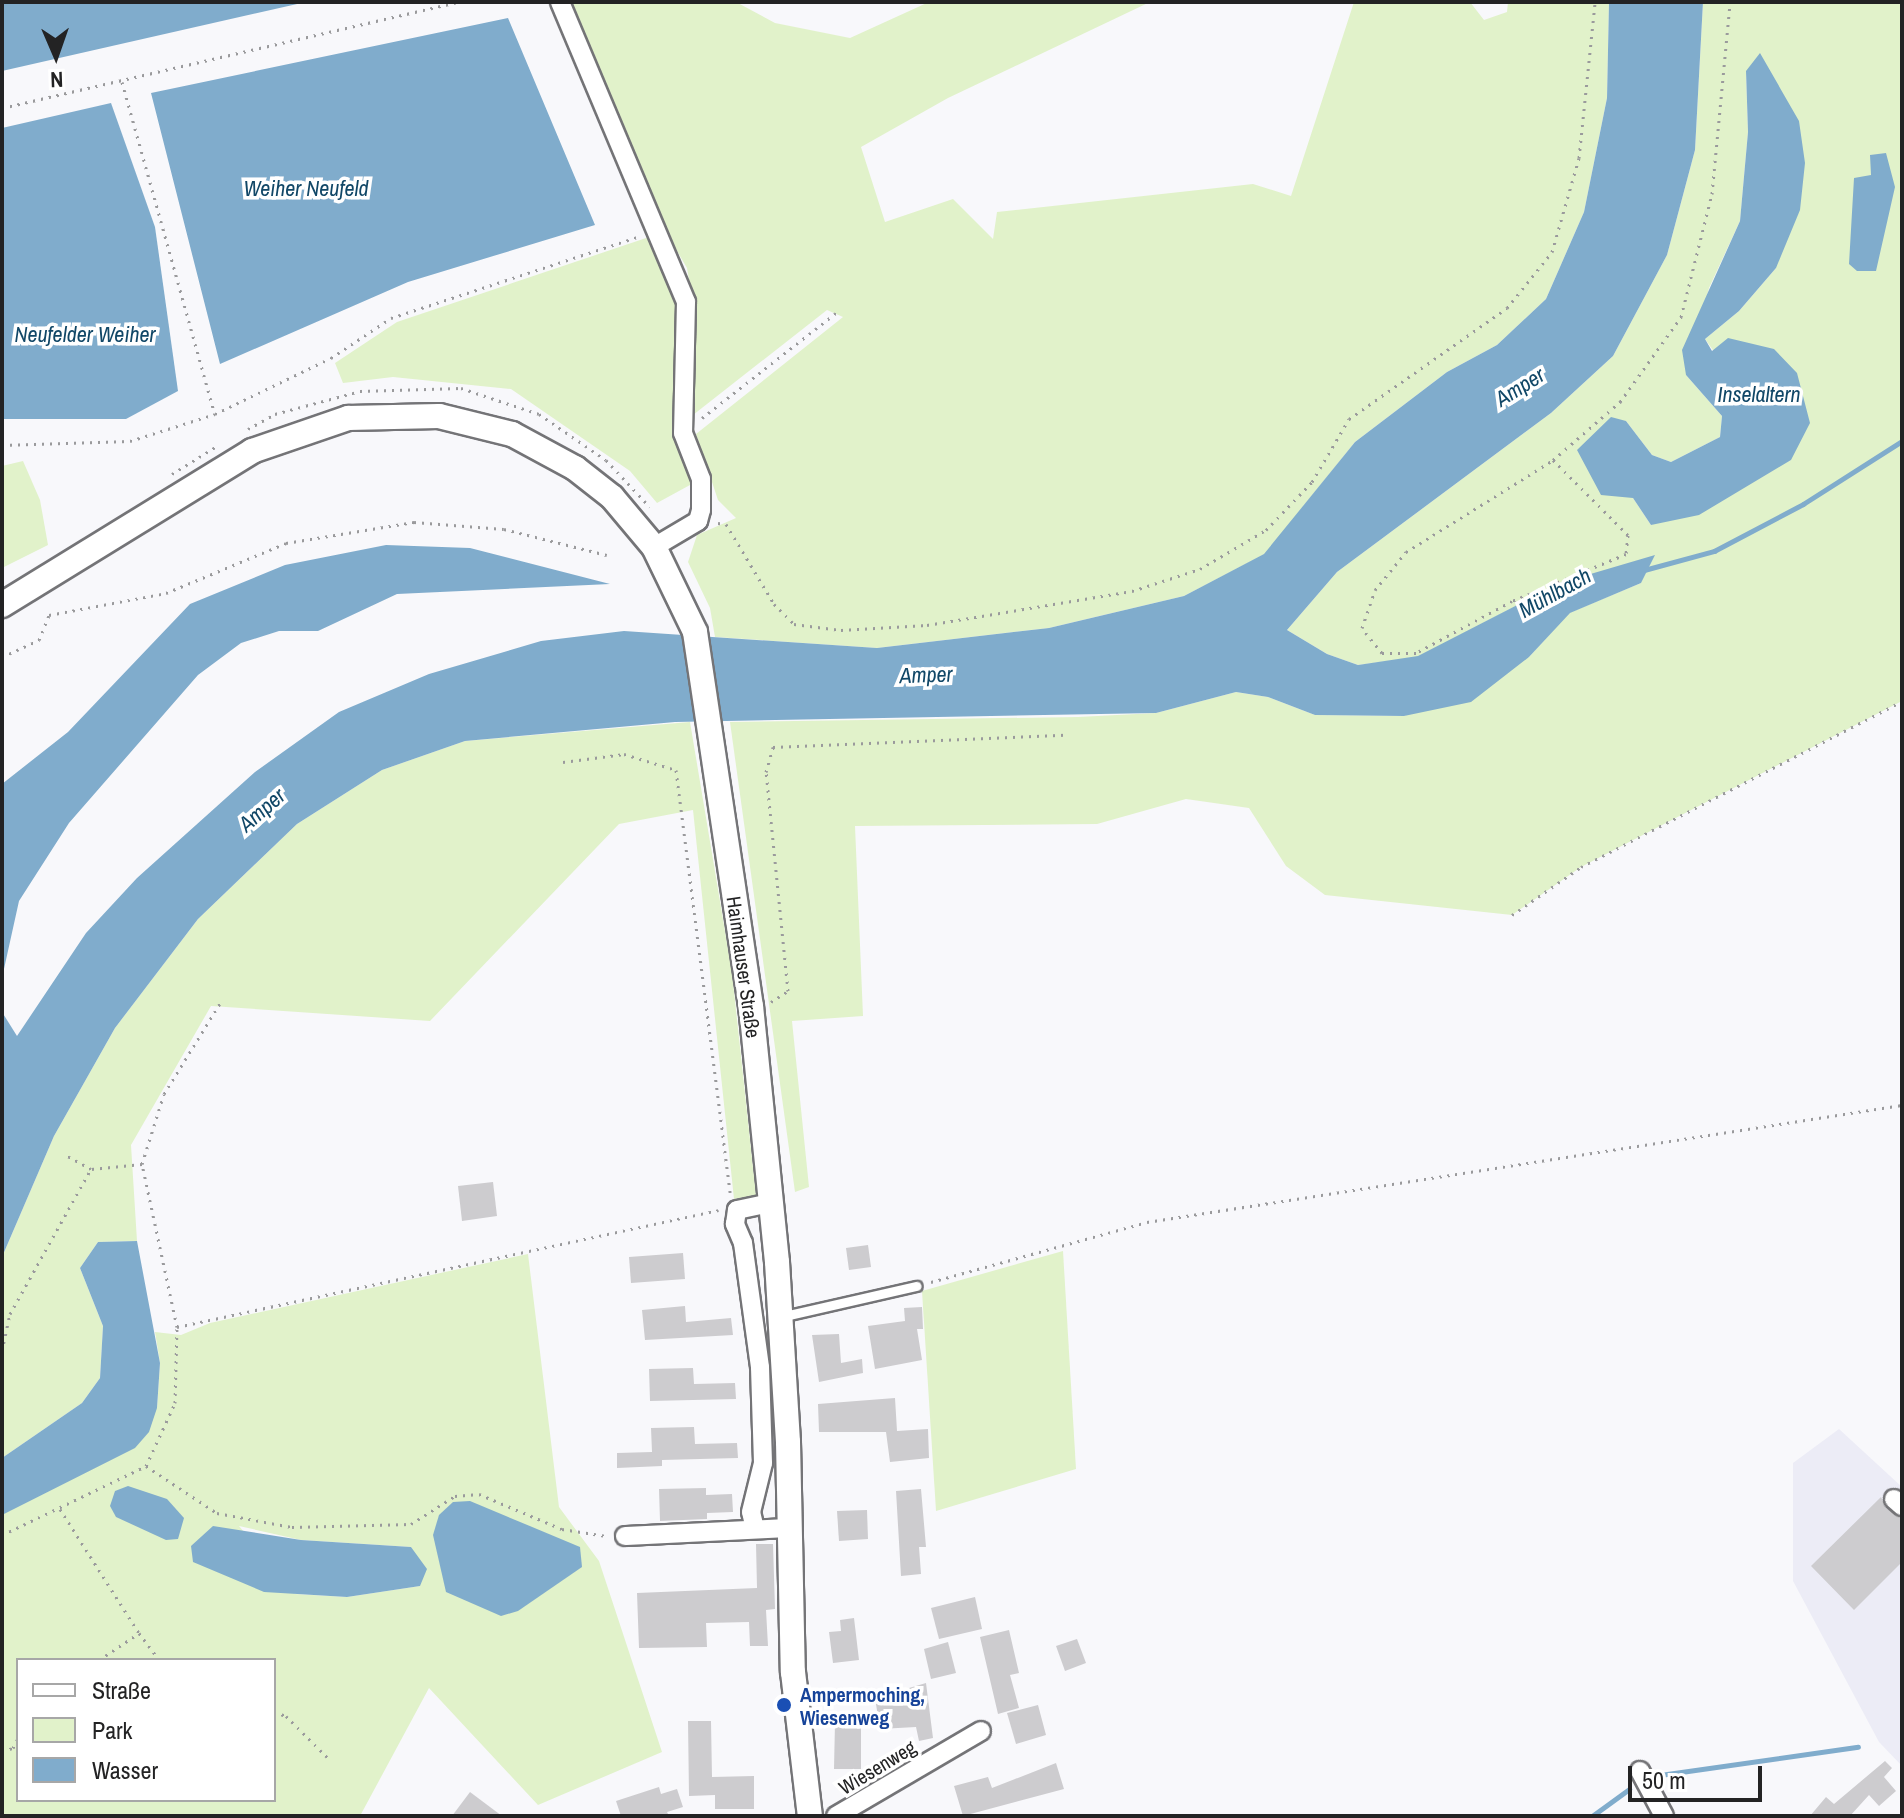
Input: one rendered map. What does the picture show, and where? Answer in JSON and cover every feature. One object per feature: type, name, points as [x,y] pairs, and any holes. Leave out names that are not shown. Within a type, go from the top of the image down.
[{"type":"main road","name":"Haimhauser Straße","points":[[2,605],[252,451],[348,418],[439,416],[512,434],[587,477],[662,542],[695,632],[751,1006],[780,1317],[793,1672],[810,1816]]},
{"type":"street","points":[[560,2],[686,302],[683,433],[701,479],[698,521],[662,542]]},
{"type":"street","points":[[755,1529],[751,1512],[763,1463],[761,1379],[728,1210],[771,1203]]},
{"type":"street","points":[[625,1536],[789,1528]]},
{"type":"street","name":"Wiesenweg","points":[[836,1816],[981,1731]]},
{"type":"street","points":[[1640,1771],[1664,1816]]},
{"type":"lane","points":[[780,1317],[917,1286]]},
{"type":"path","points":[[2,108],[459,2]]},
{"type":"path","points":[[698,521],[726,524],[774,604],[794,624],[811,628],[927,625],[1132,591],[1200,569],[1266,530],[1312,482],[1349,419],[1507,308],[1552,252],[1579,158],[1595,2]]},
{"type":"path","points":[[1553,460],[1628,535],[1626,554],[1512,601],[1416,653],[1382,653],[1362,628],[1375,590],[1406,552],[1553,460],[1620,402],[1681,317],[1712,194],[1730,2]]},
{"type":"path","points":[[121,81],[215,414]]},
{"type":"path","points":[[2,445],[130,441],[215,414],[331,358],[391,318],[656,231]]},
{"type":"path","points":[[683,433],[837,312]]},
{"type":"path","points":[[247,429],[275,414],[360,391],[461,388],[539,414],[606,460],[640,493],[662,542]]},
{"type":"path","points":[[168,477],[220,445]]},
{"type":"path","points":[[2,657],[39,640],[49,615],[166,593],[286,543],[414,522],[504,529],[607,555]]},
{"type":"path","points":[[1512,915],[1581,867],[1902,701]]},
{"type":"path","points":[[751,1006],[767,1004],[788,991],[766,772],[773,747],[1065,735]]},
{"type":"path","points":[[177,1327],[728,1210],[731,1205],[676,770],[624,754],[563,762]]},
{"type":"path","points":[[2,1535],[146,1466],[175,1403],[177,1327],[142,1164],[164,1094],[222,1000]]},
{"type":"path","points":[[917,1286],[1147,1222],[1902,1105]]},
{"type":"path","points":[[66,1155],[91,1169],[142,1164]]},
{"type":"path","points":[[2,1351],[10,1314],[91,1169]]},
{"type":"path","points":[[146,1466],[217,1513],[292,1527],[411,1524],[455,1496],[479,1494],[562,1529],[625,1536]]},
{"type":"path","points":[[60,1509],[158,1658]]},
{"type":"path","points":[[102,1658],[139,1633]]},
{"type":"path","points":[[276,1713],[286,1716],[331,1761]]},
{"type":"shaded area","points":[[1839,1429],[1902,1487],[1902,1766],[1879,1742],[1793,1581],[1793,1463]]},
{"type":"green space","points":[[564,2],[736,2],[775,23],[850,38],[929,2],[1150,2],[948,98],[861,147],[885,222],[953,199],[993,239],[997,212],[1253,184],[1291,196],[1354,2],[1470,2],[1484,20],[1507,12],[1508,2],[1609,2],[1607,98],[1584,212],[1546,299],[1497,345],[1447,372],[1355,442],[1265,554],[1184,596],[1049,628],[877,648],[715,637],[710,608],[688,562],[697,535],[736,518],[718,500],[696,434],[843,317],[827,310],[693,415],[693,303],[687,268],[663,227]]},
{"type":"green space","points":[[1703,2],[1902,2],[1902,701],[1581,867],[1512,915],[1325,895],[1286,866],[1249,808],[1186,799],[1097,824],[855,826],[863,1016],[792,1021],[809,1187],[795,1192],[730,722],[1156,713],[1236,692],[1268,697],[1315,715],[1404,716],[1529,657],[1569,613],[1641,583],[1560,583],[1418,657],[1358,665],[1327,654],[1287,630],[1337,572],[1551,413],[1613,356],[1667,255],[1695,150]],"holes":[[[1746,71],[1776,268],[1739,311],[1705,339],[1791,460],[1651,525],[1633,498],[1626,421],[1652,455],[1671,462],[1720,437],[1722,416],[1686,375],[1709,288],[1740,221],[1748,132]]]},
{"type":"green space","points":[[655,235],[685,314],[679,440],[701,479],[657,503],[630,471],[511,389],[393,377],[343,383],[335,363],[397,322]]},
{"type":"green space","points":[[23,461],[40,500],[48,545],[2,568],[2,466]]},
{"type":"green space","points":[[690,722],[732,973],[756,1195],[734,1199],[693,810],[619,824],[430,1021],[211,1006],[131,1145],[137,1241],[98,1242],[80,1268],[103,1326],[100,1378],[82,1403],[2,1458],[2,1257],[54,1136],[115,1028],[198,919],[297,824],[382,770],[465,741]]},
{"type":"green space","points":[[1063,1251],[1076,1469],[936,1511],[922,1291]]},
{"type":"green space","points":[[528,1254],[559,1507],[599,1561],[662,1752],[538,1805],[429,1688],[360,1816],[2,1816],[2,1515],[157,1408],[160,1363],[155,1332],[181,1335],[210,1323]],"holes":[[[239,1526],[301,1540],[411,1547],[420,1586],[347,1597],[295,1594]]]},
{"type":"water","points":[[2,2],[306,2],[2,71]]},
{"type":"water","name":"Amper","points":[[1609,2],[1703,2],[1695,150],[1667,255],[1613,356],[1551,413],[1337,572],[1287,630],[1327,654],[1358,665],[1418,656],[1560,583],[1655,555],[1641,583],[1570,613],[1529,657],[1471,702],[1404,716],[1315,715],[1268,697],[1236,692],[1156,713],[675,722],[465,741],[382,770],[297,824],[198,919],[115,1028],[54,1136],[2,1257],[2,1012],[17,1036],[86,933],[137,878],[255,772],[339,712],[429,674],[541,641],[624,631],[877,648],[1049,628],[1184,596],[1264,554],[1355,442],[1447,372],[1497,345],[1546,299],[1584,212],[1607,98]]},
{"type":"water","name":"Weiher Neufeld","points":[[508,18],[595,225],[408,282],[220,364],[151,93]]},
{"type":"water","name":"Inselaltern","points":[[1760,53],[1799,121],[1805,163],[1800,210],[1776,268],[1739,311],[1705,339],[1712,351],[1728,338],[1774,349],[1797,373],[1810,423],[1791,460],[1699,515],[1651,525],[1633,498],[1601,495],[1577,450],[1611,417],[1626,421],[1652,455],[1671,462],[1720,437],[1722,416],[1686,375],[1682,350],[1740,221],[1748,132],[1746,71]]},
{"type":"water","name":"Neufelder Weiher","points":[[111,103],[155,227],[178,391],[126,419],[2,419],[2,128]]},
{"type":"water","points":[[1886,153],[1895,187],[1876,271],[1857,271],[1849,264],[1854,178],[1871,175],[1870,155]]},
{"type":"water","points":[[386,545],[470,548],[610,584],[397,594],[318,631],[279,631],[241,643],[198,675],[69,823],[19,901],[2,978],[2,784],[68,732],[190,604],[285,565]]},
{"type":"water","points":[[137,1241],[160,1363],[157,1408],[149,1432],[135,1448],[2,1515],[2,1458],[82,1403],[100,1378],[103,1326],[80,1268],[98,1242]]},
{"type":"water","points":[[128,1486],[167,1499],[184,1518],[178,1539],[166,1540],[116,1517],[110,1506],[115,1491]]},
{"type":"water","points":[[470,1501],[580,1547],[582,1567],[518,1611],[501,1616],[446,1592],[433,1535],[439,1515],[453,1502]]},
{"type":"water","points":[[213,1526],[301,1540],[411,1547],[427,1569],[420,1586],[347,1597],[264,1592],[193,1562],[191,1546]]},
{"type":"building","points":[[493,1182],[497,1216],[462,1221],[458,1186]]},
{"type":"building","points":[[868,1245],[871,1267],[849,1270],[846,1248]]},
{"type":"building","points":[[683,1253],[685,1279],[631,1283],[629,1257]]},
{"type":"building","points":[[685,1306],[686,1322],[731,1318],[733,1335],[645,1340],[642,1310]]},
{"type":"building","points":[[922,1307],[923,1329],[917,1329],[922,1360],[875,1369],[868,1326],[905,1321],[904,1308]]},
{"type":"building","points":[[839,1334],[841,1363],[862,1359],[863,1373],[819,1382],[812,1335]]},
{"type":"building","points":[[693,1368],[694,1384],[735,1383],[736,1399],[650,1401],[649,1369]]},
{"type":"building","points":[[895,1398],[897,1431],[928,1429],[929,1458],[890,1462],[886,1432],[819,1432],[818,1404]]},
{"type":"building","points":[[694,1427],[695,1444],[737,1443],[738,1458],[662,1460],[662,1466],[617,1468],[617,1453],[652,1452],[651,1428]]},
{"type":"building","points":[[706,1488],[706,1495],[732,1494],[733,1512],[707,1513],[707,1519],[660,1521],[659,1489]]},
{"type":"building","points":[[921,1489],[926,1547],[919,1547],[921,1574],[901,1576],[896,1491]]},
{"type":"building","points":[[1881,1497],[1886,1508],[1902,1518],[1902,1562],[1854,1610],[1811,1566]]},
{"type":"building","points":[[867,1510],[868,1539],[839,1541],[837,1511]]},
{"type":"building","points":[[756,1544],[773,1544],[775,1609],[766,1610],[768,1646],[750,1646],[749,1622],[706,1623],[707,1647],[639,1648],[637,1593],[757,1588]]},
{"type":"building","points":[[975,1597],[982,1629],[939,1639],[931,1608]]},
{"type":"building","points":[[854,1618],[859,1660],[833,1663],[829,1632],[841,1631],[840,1620]]},
{"type":"building","points":[[1009,1630],[1019,1673],[1010,1675],[1019,1708],[998,1714],[980,1637]]},
{"type":"building","points":[[1077,1639],[1086,1663],[1065,1671],[1056,1646]]},
{"type":"building","points":[[948,1642],[956,1673],[931,1679],[924,1649]]},
{"type":"building","points":[[926,1683],[933,1738],[919,1741],[916,1727],[880,1729],[875,1698]]},
{"type":"building","points":[[1038,1705],[1046,1735],[1016,1744],[1007,1713]]},
{"type":"building","points":[[688,1721],[711,1721],[712,1777],[754,1776],[754,1809],[715,1809],[715,1795],[689,1796]]},
{"type":"building","points":[[835,1722],[861,1722],[861,1769],[834,1769]]},
{"type":"building","points":[[1885,1761],[1892,1768],[1884,1777],[1896,1791],[1879,1806],[1869,1795],[1850,1816],[1810,1816],[1826,1797],[1834,1804]]},
{"type":"building","points":[[1056,1763],[1064,1789],[963,1816],[954,1786],[988,1777],[992,1788]]},
{"type":"building","points":[[659,1787],[661,1794],[677,1789],[683,1807],[667,1812],[669,1816],[621,1816],[616,1801]]},
{"type":"building","points":[[470,1792],[502,1816],[452,1816]]},
{"type":"waterway","name":"Mühlbach","points":[[1644,570],[1714,551],[1803,504],[1902,441]]},
{"type":"waterway","points":[[1653,1776],[1858,1747]]},
{"type":"waterway","points":[[1592,1816],[1629,1789]]},
{"type":"place","name":"Ampermoching, Wiesenweg","points":[[784,1705]]}]
